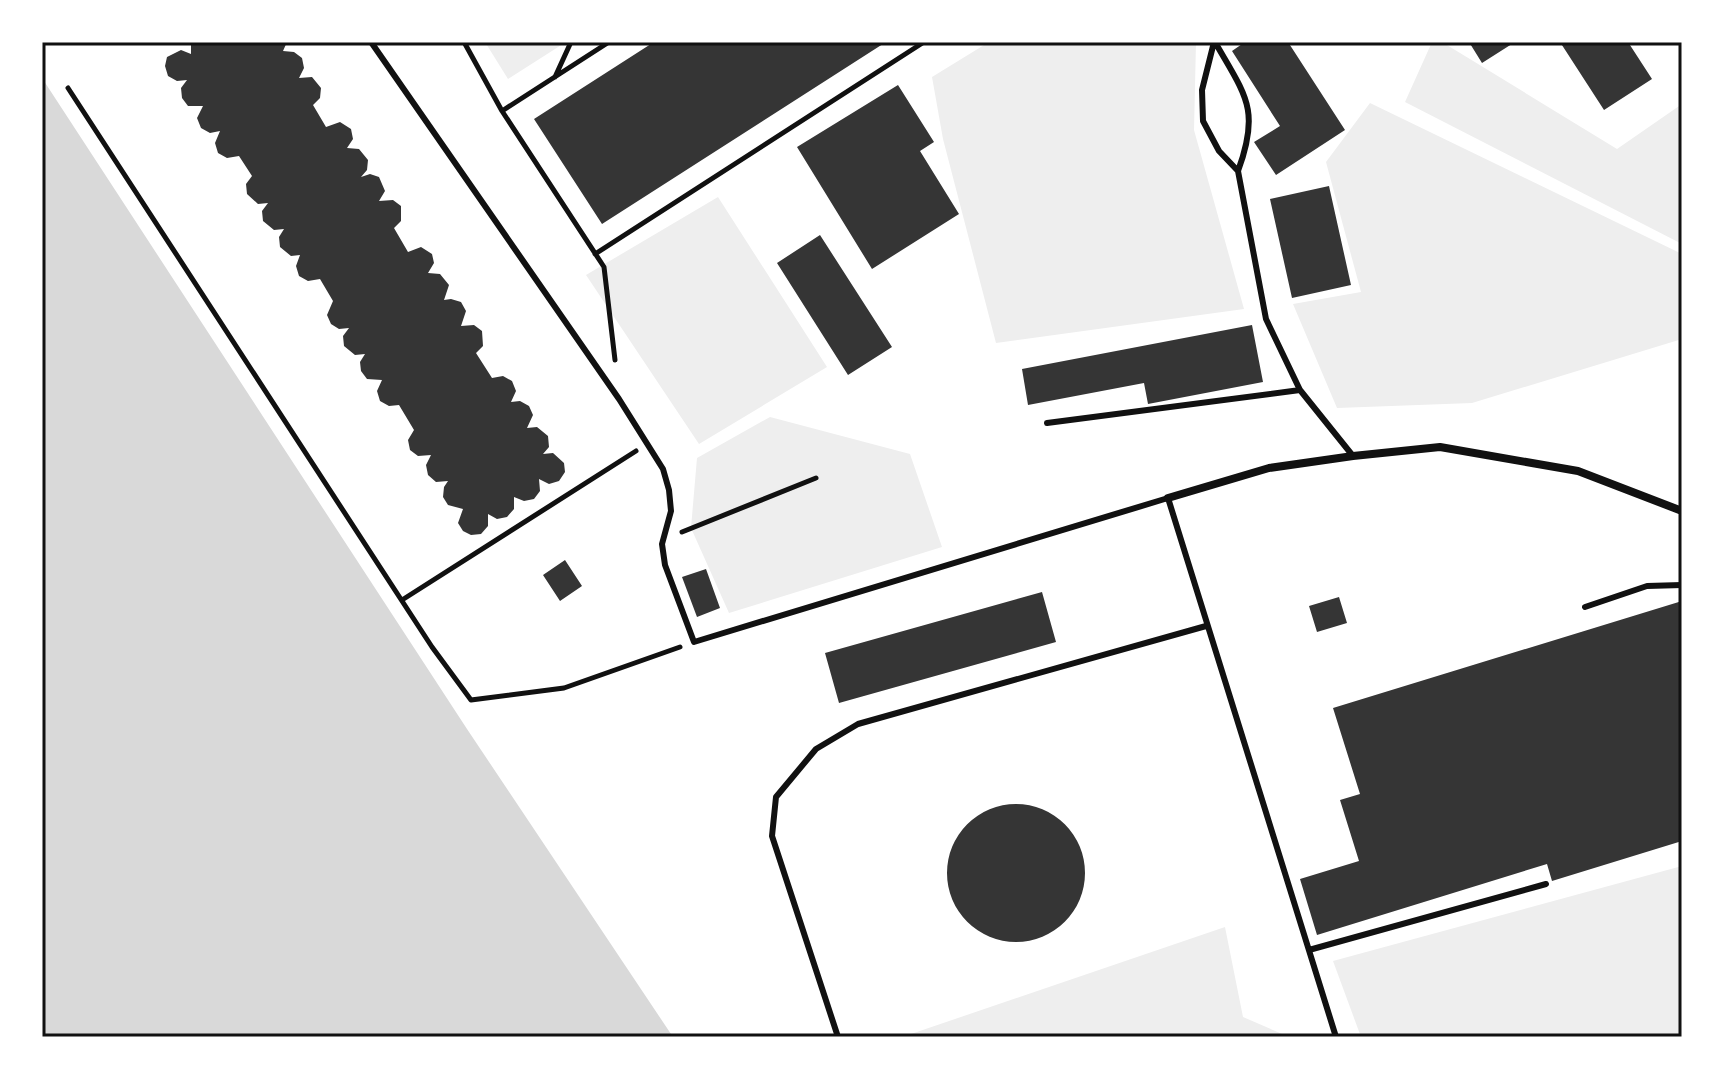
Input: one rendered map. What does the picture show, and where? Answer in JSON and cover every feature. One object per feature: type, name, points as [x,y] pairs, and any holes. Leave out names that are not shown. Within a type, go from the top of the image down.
[{"type":"street","points":[[1168,498],[1269,468],[1440,447],[1578,471],[1682,511]]},
{"type":"lane","points":[[371,42],[619,399],[663,469],[671,511],[663,541],[665,565],[694,642],[1168,498],[1336,1037]]},
{"type":"lane","points":[[1214,42],[1202,90],[1203,121],[1219,151],[1238,171]]},
{"type":"lane","points":[[1214,42],[1242,88],[1250,115],[1248,144],[1238,171],[1266,319],[1300,390],[1353,456]]},
{"type":"lane","points":[[1047,423],[1300,390]]},
{"type":"lane","points":[[1585,607],[1647,586],[1682,585]]},
{"type":"lane","points":[[838,1037],[772,836],[776,797],[816,749],[858,724],[1206,626]]},
{"type":"lane","points":[[1309,950],[1546,884]]},
{"type":"path","points":[[464,42],[502,111],[604,267],[615,361]]},
{"type":"path","points":[[555,77],[571,42]]},
{"type":"path","points":[[502,111],[609,42]]},
{"type":"path","points":[[595,254],[924,42]]},
{"type":"path","points":[[68,88],[402,600],[471,700],[564,688],[694,642]]},
{"type":"path","points":[[402,600],[647,444]]},
{"type":"path","points":[[663,541],[816,478]]},
{"type":"shaded area","points":[[485,42],[566,42],[508,79]]},
{"type":"shaded area","points":[[989,42],[1196,42],[1194,130],[1244,309],[996,343],[943,139],[932,77]]},
{"type":"shaded area","points":[[1432,42],[1442,42],[1617,149],[1682,104],[1682,244],[1405,102]]},
{"type":"shaded area","points":[[42,78],[467,729],[673,1037],[42,1037]]},
{"type":"shaded area","points":[[1370,103],[1682,254],[1682,339],[1472,403],[1337,408],[1293,304],[1361,292],[1326,162]]},
{"type":"shaded area","points":[[718,197],[827,367],[699,444],[586,275]]},
{"type":"shaded area","points":[[770,417],[910,454],[942,547],[729,613],[691,528],[697,458]]},
{"type":"shaded area","points":[[1682,866],[1682,1037],[1361,1037],[1333,961]]},
{"type":"shaded area","points":[[1225,927],[1243,1017],[1289,1037],[909,1037],[911,1034]]},
{"type":"building","points":[[191,42],[287,42],[283,51],[294,52],[302,58],[304,68],[299,78],[312,77],[321,88],[320,98],[313,105],[326,127],[340,122],[351,129],[353,139],[347,148],[359,149],[368,160],[367,170],[361,177],[370,174],[379,177],[385,191],[379,201],[393,200],[401,206],[401,221],[394,228],[408,252],[421,247],[432,254],[434,263],[428,273],[440,274],[449,285],[444,300],[461,302],[466,311],[461,326],[474,325],[482,331],[483,346],[476,353],[492,378],[503,376],[512,381],[516,391],[511,402],[520,401],[529,406],[533,415],[527,428],[537,427],[548,436],[549,447],[543,454],[553,453],[564,463],[565,472],[559,481],[549,484],[539,479],[540,491],[534,499],[524,501],[514,497],[514,509],[507,517],[497,519],[488,514],[488,526],[481,534],[471,535],[463,531],[458,523],[463,509],[448,505],[443,497],[448,481],[436,482],[428,475],[426,465],[431,455],[418,456],[410,450],[408,440],[414,430],[399,405],[389,406],[380,401],[377,391],[382,380],[367,379],[361,371],[360,362],[365,354],[355,355],[344,346],[343,336],[349,328],[339,329],[331,324],[327,315],[333,301],[320,279],[308,281],[299,276],[296,266],[300,255],[291,256],[280,247],[279,237],[284,229],[274,230],[263,221],[262,211],[268,203],[258,204],[247,194],[246,184],[252,176],[239,156],[227,158],[218,153],[215,143],[220,131],[210,133],[201,128],[197,118],[203,106],[188,106],[182,98],[181,88],[187,80],[177,81],[168,76],[165,66],[167,57],[181,50],[191,54]]},
{"type":"building","points":[[654,42],[886,42],[602,224],[534,119]]},
{"type":"building","points":[[1245,42],[1288,42],[1345,130],[1276,175],[1254,142],[1280,126],[1232,51]]},
{"type":"building","points":[[1469,42],[1515,42],[1482,63]]},
{"type":"building","points":[[1560,42],[1628,42],[1652,79],[1604,110]]},
{"type":"building","points":[[898,85],[934,142],[920,151],[959,214],[872,269],[797,147]]},
{"type":"building","points":[[1329,186],[1351,285],[1292,298],[1270,199]]},
{"type":"building","points":[[820,235],[892,347],[848,375],[777,263]]},
{"type":"building","points":[[1252,325],[1263,382],[1148,404],[1144,383],[1028,405],[1022,369]]},
{"type":"building","points":[[565,560],[582,586],[560,601],[543,575]]},
{"type":"building","points":[[706,569],[720,608],[697,617],[682,577]]},
{"type":"building","points":[[1042,592],[1056,642],[839,703],[825,653]]},
{"type":"building","points":[[1339,597],[1347,623],[1317,632],[1309,606]]},
{"type":"building","points":[[1682,601],[1682,841],[1552,881],[1547,864],[1317,935],[1300,879],[1359,861],[1340,800],[1360,794],[1333,708]]},
{"type":"building","points":[[1016,804],[1043,809],[1065,824],[1080,846],[1085,873],[1080,900],[1065,922],[1043,937],[1016,942],[989,937],[967,922],[952,900],[947,873],[952,846],[967,824],[989,809]]}]
